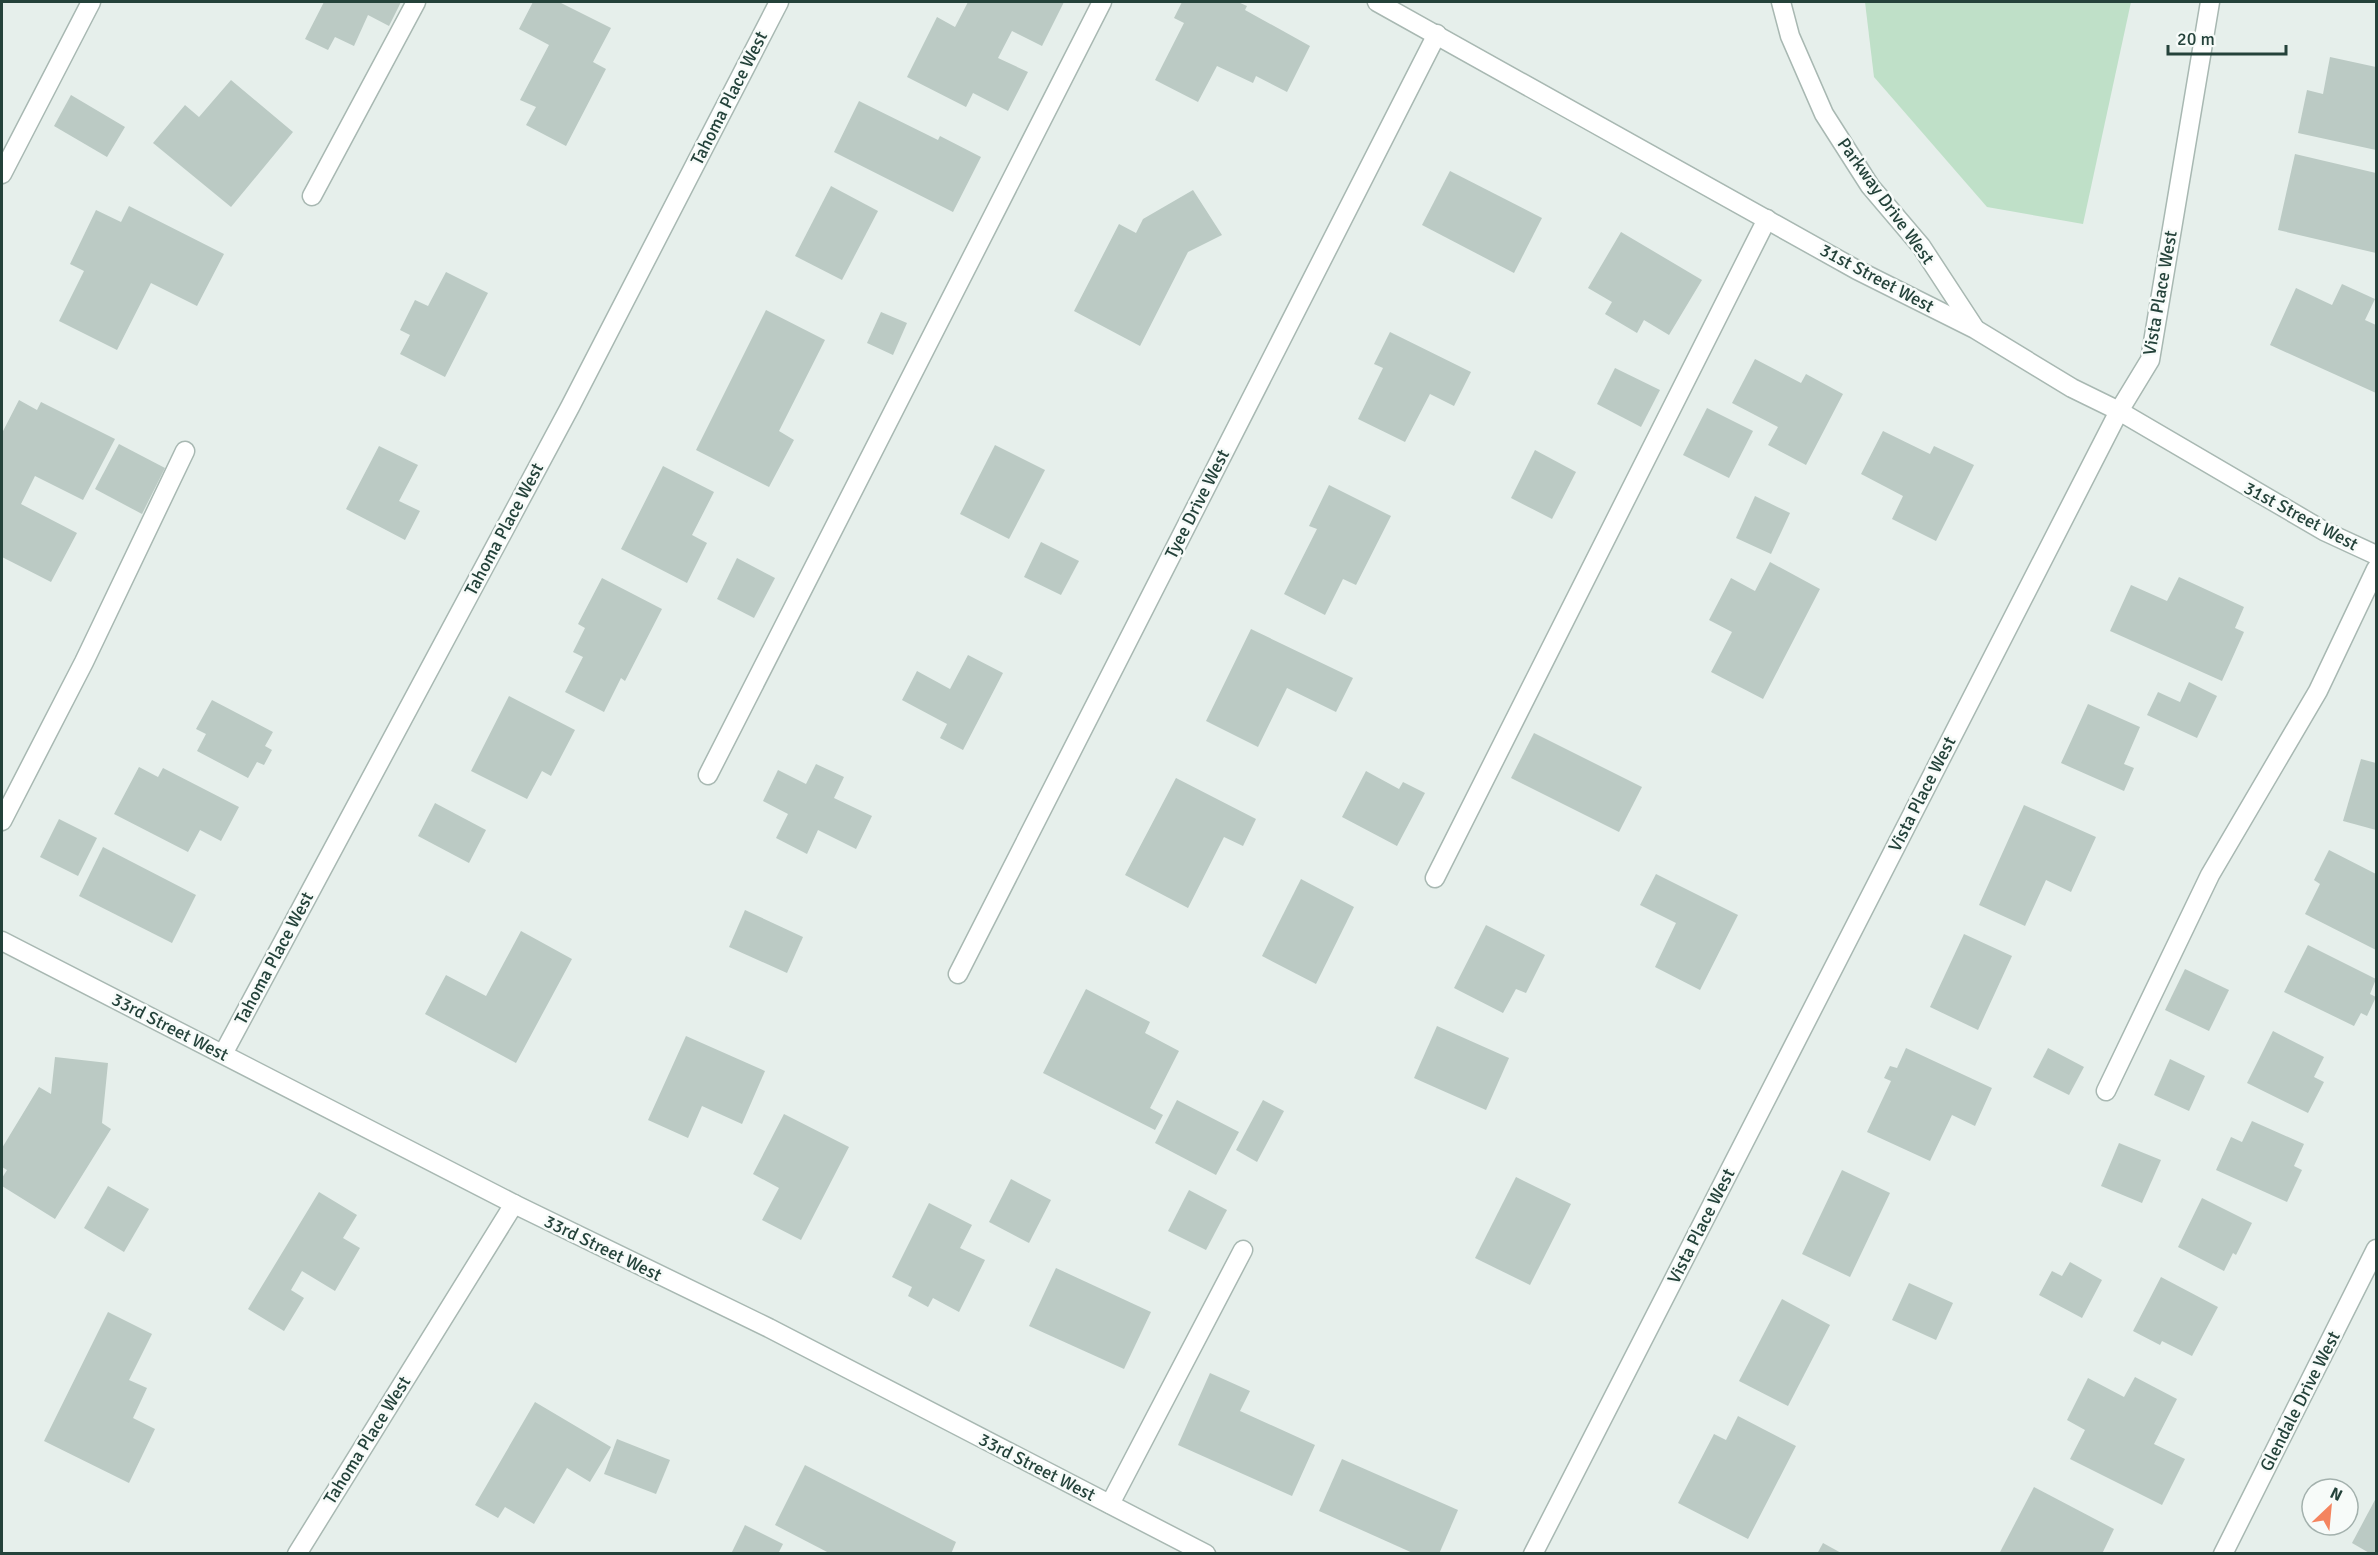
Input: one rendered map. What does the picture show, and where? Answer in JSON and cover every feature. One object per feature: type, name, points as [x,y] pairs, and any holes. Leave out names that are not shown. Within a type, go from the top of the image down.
[{"type":"street","points":[[2,174],[91,2]]},
{"type":"street","points":[[312,196],[416,2]]},
{"type":"street","name":"Tahoma Place West","points":[[223,1054],[570,406],[779,2]]},
{"type":"street","points":[[708,775],[1102,2]]},
{"type":"street","name":"31st Street West","points":[[1377,2],[1857,270],[1975,329],[2072,388],[2119,411],[2324,531],[2376,555]]},
{"type":"street","name":"Parkway Drive West","points":[[1781,2],[1790,36],[1824,114],[1870,186],[1921,246],[1975,329]]},
{"type":"street","name":"Vista Place West","points":[[1533,1554],[2119,411],[2150,360],[2210,2]]},
{"type":"street","name":"Tyee Drive West","points":[[958,974],[1437,34]]},
{"type":"street","points":[[1435,878],[1767,219]]},
{"type":"street","points":[[2,821],[84,662],[184,451]]},
{"type":"street","points":[[2106,1091],[2210,875],[2318,691],[2376,569]]},
{"type":"street","name":"33rd Street West","points":[[2,942],[514,1204],[769,1328],[1206,1554]]},
{"type":"street","name":"Tahoma Place West","points":[[297,1554],[514,1204]]},
{"type":"street","name":"Glendale Drive West","points":[[2223,1554],[2376,1249]]},
{"type":"street","points":[[1110,1504],[1243,1250]]},
{"type":"green space","points":[[1865,2],[2131,2],[2083,224],[1987,207],[1874,77]]},
{"type":"building","points":[[324,2],[401,2],[389,26],[368,15],[354,46],[335,37],[328,50],[305,39]]},
{"type":"building","points":[[533,2],[559,2],[611,28],[593,62],[606,69],[566,146],[526,125],[536,107],[520,100],[549,45],[519,29]]},
{"type":"building","points":[[968,2],[1064,2],[1042,46],[1012,31],[998,58],[1028,72],[1008,111],[973,93],[966,107],[907,77],[937,17],[955,27]]},
{"type":"building","points":[[1182,2],[1238,2],[1247,6],[1245,10],[1310,46],[1287,92],[1256,76],[1253,83],[1217,66],[1198,102],[1155,80],[1184,23],[1174,18]]},
{"type":"building","points":[[2330,57],[2376,67],[2376,150],[2298,133],[2307,90],[2323,94]]},
{"type":"building","points":[[231,80],[293,132],[231,207],[153,143],[185,105],[199,117]]},
{"type":"building","points":[[71,95],[125,127],[107,157],[54,126]]},
{"type":"building","points":[[859,101],[938,140],[940,136],[981,157],[953,212],[834,152]]},
{"type":"building","points":[[2295,154],[2376,173],[2376,253],[2278,230]]},
{"type":"building","points":[[1450,171],[1542,218],[1514,273],[1422,225]]},
{"type":"building","points":[[831,186],[878,211],[842,280],[795,256]]},
{"type":"building","points":[[1193,190],[1222,235],[1188,252],[1140,346],[1074,311],[1119,224],[1136,233],[1143,219]]},
{"type":"building","points":[[129,206],[224,254],[197,306],[151,283],[117,350],[59,321],[84,271],[70,264],[96,210],[121,222]]},
{"type":"building","points":[[1621,232],[1702,280],[1669,335],[1644,320],[1637,333],[1605,314],[1612,302],[1588,288]]},
{"type":"building","points":[[446,272],[488,293],[445,377],[400,354],[410,335],[400,330],[415,300],[428,306]]},
{"type":"building","points":[[2342,284],[2375,299],[2365,320],[2376,325],[2376,393],[2270,345],[2296,288],[2332,305]]},
{"type":"building","points":[[766,310],[825,340],[779,431],[794,440],[769,487],[696,450]]},
{"type":"building","points":[[881,312],[907,323],[893,355],[867,343]]},
{"type":"building","points":[[1390,332],[1471,372],[1454,406],[1430,394],[1405,442],[1358,419],[1383,368],[1374,364]]},
{"type":"building","points":[[1755,359],[1801,383],[1806,374],[1843,394],[1806,465],[1768,445],[1778,427],[1732,403]]},
{"type":"building","points":[[1615,368],[1660,390],[1641,427],[1597,404]]},
{"type":"building","points":[[19,400],[37,410],[41,402],[115,439],[83,500],[35,476],[21,504],[77,533],[51,582],[2,557],[2,433]]},
{"type":"building","points":[[1707,408],[1753,431],[1729,478],[1683,455]]},
{"type":"building","points":[[1883,431],[1930,454],[1934,446],[1974,465],[1936,541],[1892,519],[1903,496],[1861,474]]},
{"type":"building","points":[[119,444],[165,468],[142,514],[95,489]]},
{"type":"building","points":[[995,445],[1045,470],[1009,539],[960,514]]},
{"type":"building","points":[[379,446],[418,465],[399,501],[420,511],[405,540],[346,509]]},
{"type":"building","points":[[1535,450],[1576,472],[1552,519],[1511,498]]},
{"type":"building","points":[[663,466],[714,492],[692,535],[707,543],[687,583],[621,549]]},
{"type":"building","points":[[1329,485],[1391,516],[1356,585],[1343,579],[1325,615],[1284,594],[1317,529],[1309,526]]},
{"type":"building","points":[[1755,496],[1790,513],[1771,554],[1736,538]]},
{"type":"building","points":[[1041,542],[1079,561],[1061,595],[1024,577]]},
{"type":"building","points":[[737,558],[775,578],[754,618],[717,599]]},
{"type":"building","points":[[1770,562],[1820,589],[1763,699],[1711,672],[1732,632],[1709,620],[1731,578],[1755,591]]},
{"type":"building","points":[[2179,577],[2244,607],[2235,628],[2244,632],[2222,681],[2110,631],[2131,585],[2167,601]]},
{"type":"building","points":[[602,578],[662,609],[625,681],[621,678],[604,712],[565,692],[583,657],[573,652],[585,628],[578,624]]},
{"type":"building","points":[[1251,629],[1353,678],[1336,712],[1287,688],[1258,747],[1206,721]]},
{"type":"building","points":[[968,655],[1003,673],[963,750],[940,738],[947,724],[902,700],[917,671],[950,689]]},
{"type":"building","points":[[2189,682],[2217,696],[2197,738],[2147,715],[2158,692],[2180,702]]},
{"type":"building","points":[[509,696],[575,730],[551,776],[542,771],[527,799],[471,771]]},
{"type":"building","points":[[212,700],[273,732],[265,746],[272,750],[264,765],[257,762],[248,778],[197,751],[206,734],[196,729]]},
{"type":"building","points":[[2088,704],[2140,727],[2124,764],[2134,768],[2124,791],[2061,763]]},
{"type":"building","points":[[1534,733],[1642,787],[1619,832],[1511,778]]},
{"type":"building","points":[[2361,759],[2376,763],[2376,830],[2343,821]]},
{"type":"building","points":[[816,764],[844,777],[834,798],[872,816],[856,849],[818,830],[807,854],[776,838],[788,814],[763,801],[778,770],[806,784]]},
{"type":"building","points":[[139,767],[158,777],[163,768],[239,807],[221,841],[200,830],[188,852],[114,814]]},
{"type":"building","points":[[1366,771],[1399,789],[1403,782],[1425,793],[1397,846],[1342,817]]},
{"type":"building","points":[[1176,778],[1256,819],[1243,846],[1224,837],[1188,908],[1125,875]]},
{"type":"building","points":[[435,803],[486,830],[469,863],[418,836]]},
{"type":"building","points":[[2024,805],[2096,837],[2071,892],[2046,880],[2025,926],[1979,905]]},
{"type":"building","points":[[59,819],[97,838],[78,876],[40,857]]},
{"type":"building","points":[[103,847],[196,895],[172,943],[79,896]]},
{"type":"building","points":[[2329,850],[2376,874],[2376,950],[2305,914],[2320,884],[2314,880]]},
{"type":"building","points":[[1656,874],[1738,915],[1700,990],[1655,967],[1676,923],[1640,905]]},
{"type":"building","points":[[1301,879],[1354,907],[1316,984],[1262,956]]},
{"type":"building","points":[[745,910],[803,937],[787,973],[729,947]]},
{"type":"building","points":[[1486,925],[1545,955],[1526,993],[1516,989],[1503,1013],[1454,988]]},
{"type":"building","points":[[521,931],[572,959],[516,1063],[425,1014],[446,975],[486,996]]},
{"type":"building","points":[[1964,934],[2012,956],[1978,1030],[1930,1007]]},
{"type":"building","points":[[2308,945],[2376,979],[2370,994],[2376,997],[2367,1016],[2361,1013],[2354,1026],[2284,992]]},
{"type":"building","points":[[2185,969],[2229,990],[2209,1031],[2165,1010]]},
{"type":"building","points":[[1086,989],[1150,1022],[1145,1033],[1179,1051],[1150,1108],[1163,1115],[1155,1130],[1043,1073]]},
{"type":"building","points":[[1437,1026],[1509,1058],[1486,1110],[1414,1078]]},
{"type":"building","points":[[2273,1031],[2324,1057],[2314,1077],[2324,1082],[2308,1113],[2247,1083]]},
{"type":"building","points":[[686,1036],[765,1071],[742,1124],[702,1106],[688,1138],[648,1120]]},
{"type":"building","points":[[1906,1048],[1992,1088],[1975,1126],[1952,1115],[1930,1161],[1867,1132],[1891,1081],[1884,1078],[1890,1066],[1897,1068]]},
{"type":"building","points":[[2048,1048],[2084,1067],[2069,1095],[2033,1077]]},
{"type":"building","points":[[55,1057],[108,1063],[102,1123],[111,1129],[55,1219],[2,1186],[2,1178],[7,1170],[2,1167],[2,1148],[39,1087],[51,1094]]},
{"type":"building","points":[[2170,1059],[2205,1076],[2189,1111],[2154,1095]]},
{"type":"building","points":[[1177,1100],[1239,1132],[1216,1175],[1155,1143]]},
{"type":"building","points":[[1263,1100],[1284,1111],[1257,1162],[1236,1150]]},
{"type":"building","points":[[784,1114],[849,1147],[801,1240],[762,1220],[779,1188],[753,1174]]},
{"type":"building","points":[[2252,1121],[2304,1144],[2294,1166],[2302,1170],[2287,1202],[2216,1170],[2231,1137],[2242,1142]]},
{"type":"building","points":[[2119,1143],[2161,1160],[2142,1203],[2101,1186]]},
{"type":"building","points":[[1842,1170],[1890,1193],[1850,1277],[1802,1254]]},
{"type":"building","points":[[1516,1177],[1571,1204],[1530,1285],[1475,1258]]},
{"type":"building","points":[[1011,1179],[1051,1200],[1029,1243],[989,1222]]},
{"type":"building","points":[[108,1186],[149,1209],[124,1252],[84,1228]]},
{"type":"building","points":[[1189,1190],[1227,1210],[1206,1250],[1168,1231]]},
{"type":"building","points":[[319,1192],[357,1215],[343,1238],[360,1248],[335,1291],[302,1271],[291,1290],[304,1298],[284,1331],[248,1309]]},
{"type":"building","points":[[2202,1198],[2252,1223],[2236,1255],[2233,1253],[2224,1271],[2178,1247]]},
{"type":"building","points":[[929,1203],[972,1225],[960,1248],[985,1260],[959,1312],[933,1298],[928,1307],[908,1296],[912,1287],[892,1277]]},
{"type":"building","points":[[2070,1262],[2102,1280],[2082,1318],[2039,1295],[2052,1271],[2062,1276]]},
{"type":"building","points":[[1056,1268],[1151,1312],[1124,1369],[1029,1326]]},
{"type":"building","points":[[2161,1277],[2218,1307],[2192,1356],[2162,1341],[2160,1345],[2133,1331]]},
{"type":"building","points":[[1909,1283],[1953,1303],[1936,1340],[1892,1320]]},
{"type":"building","points":[[1782,1299],[1830,1325],[1788,1406],[1739,1381]]},
{"type":"building","points":[[108,1312],[152,1334],[129,1380],[147,1388],[133,1418],[155,1429],[129,1483],[44,1441]]},
{"type":"building","points":[[1210,1373],[1250,1391],[1240,1411],[1315,1445],[1292,1496],[1178,1445]]},
{"type":"building","points":[[2135,1377],[2177,1399],[2154,1444],[2185,1459],[2162,1505],[2070,1459],[2085,1430],[2067,1420],[2088,1378],[2124,1397]]},
{"type":"building","points":[[535,1402],[611,1447],[590,1482],[567,1468],[534,1524],[505,1507],[498,1518],[475,1505]]},
{"type":"building","points":[[1738,1416],[1796,1446],[1748,1539],[1678,1503],[1714,1434],[1726,1440]]},
{"type":"building","points":[[617,1439],[670,1460],[656,1494],[604,1474]]},
{"type":"building","points":[[1342,1459],[1458,1510],[1439,1554],[1415,1554],[1319,1511]]},
{"type":"building","points":[[805,1465],[956,1542],[951,1554],[831,1554],[775,1525]]},
{"type":"building","points":[[2034,1487],[2114,1529],[2102,1554],[1999,1554]]},
{"type":"building","points":[[2376,1498],[2376,1554],[2371,1554],[2352,1543],[2355,1537],[2360,1537],[2360,1528]]},
{"type":"building","points":[[745,1525],[783,1544],[778,1554],[731,1554]]},
{"type":"building","points":[[1823,1543],[1843,1554],[1817,1554]]}]
